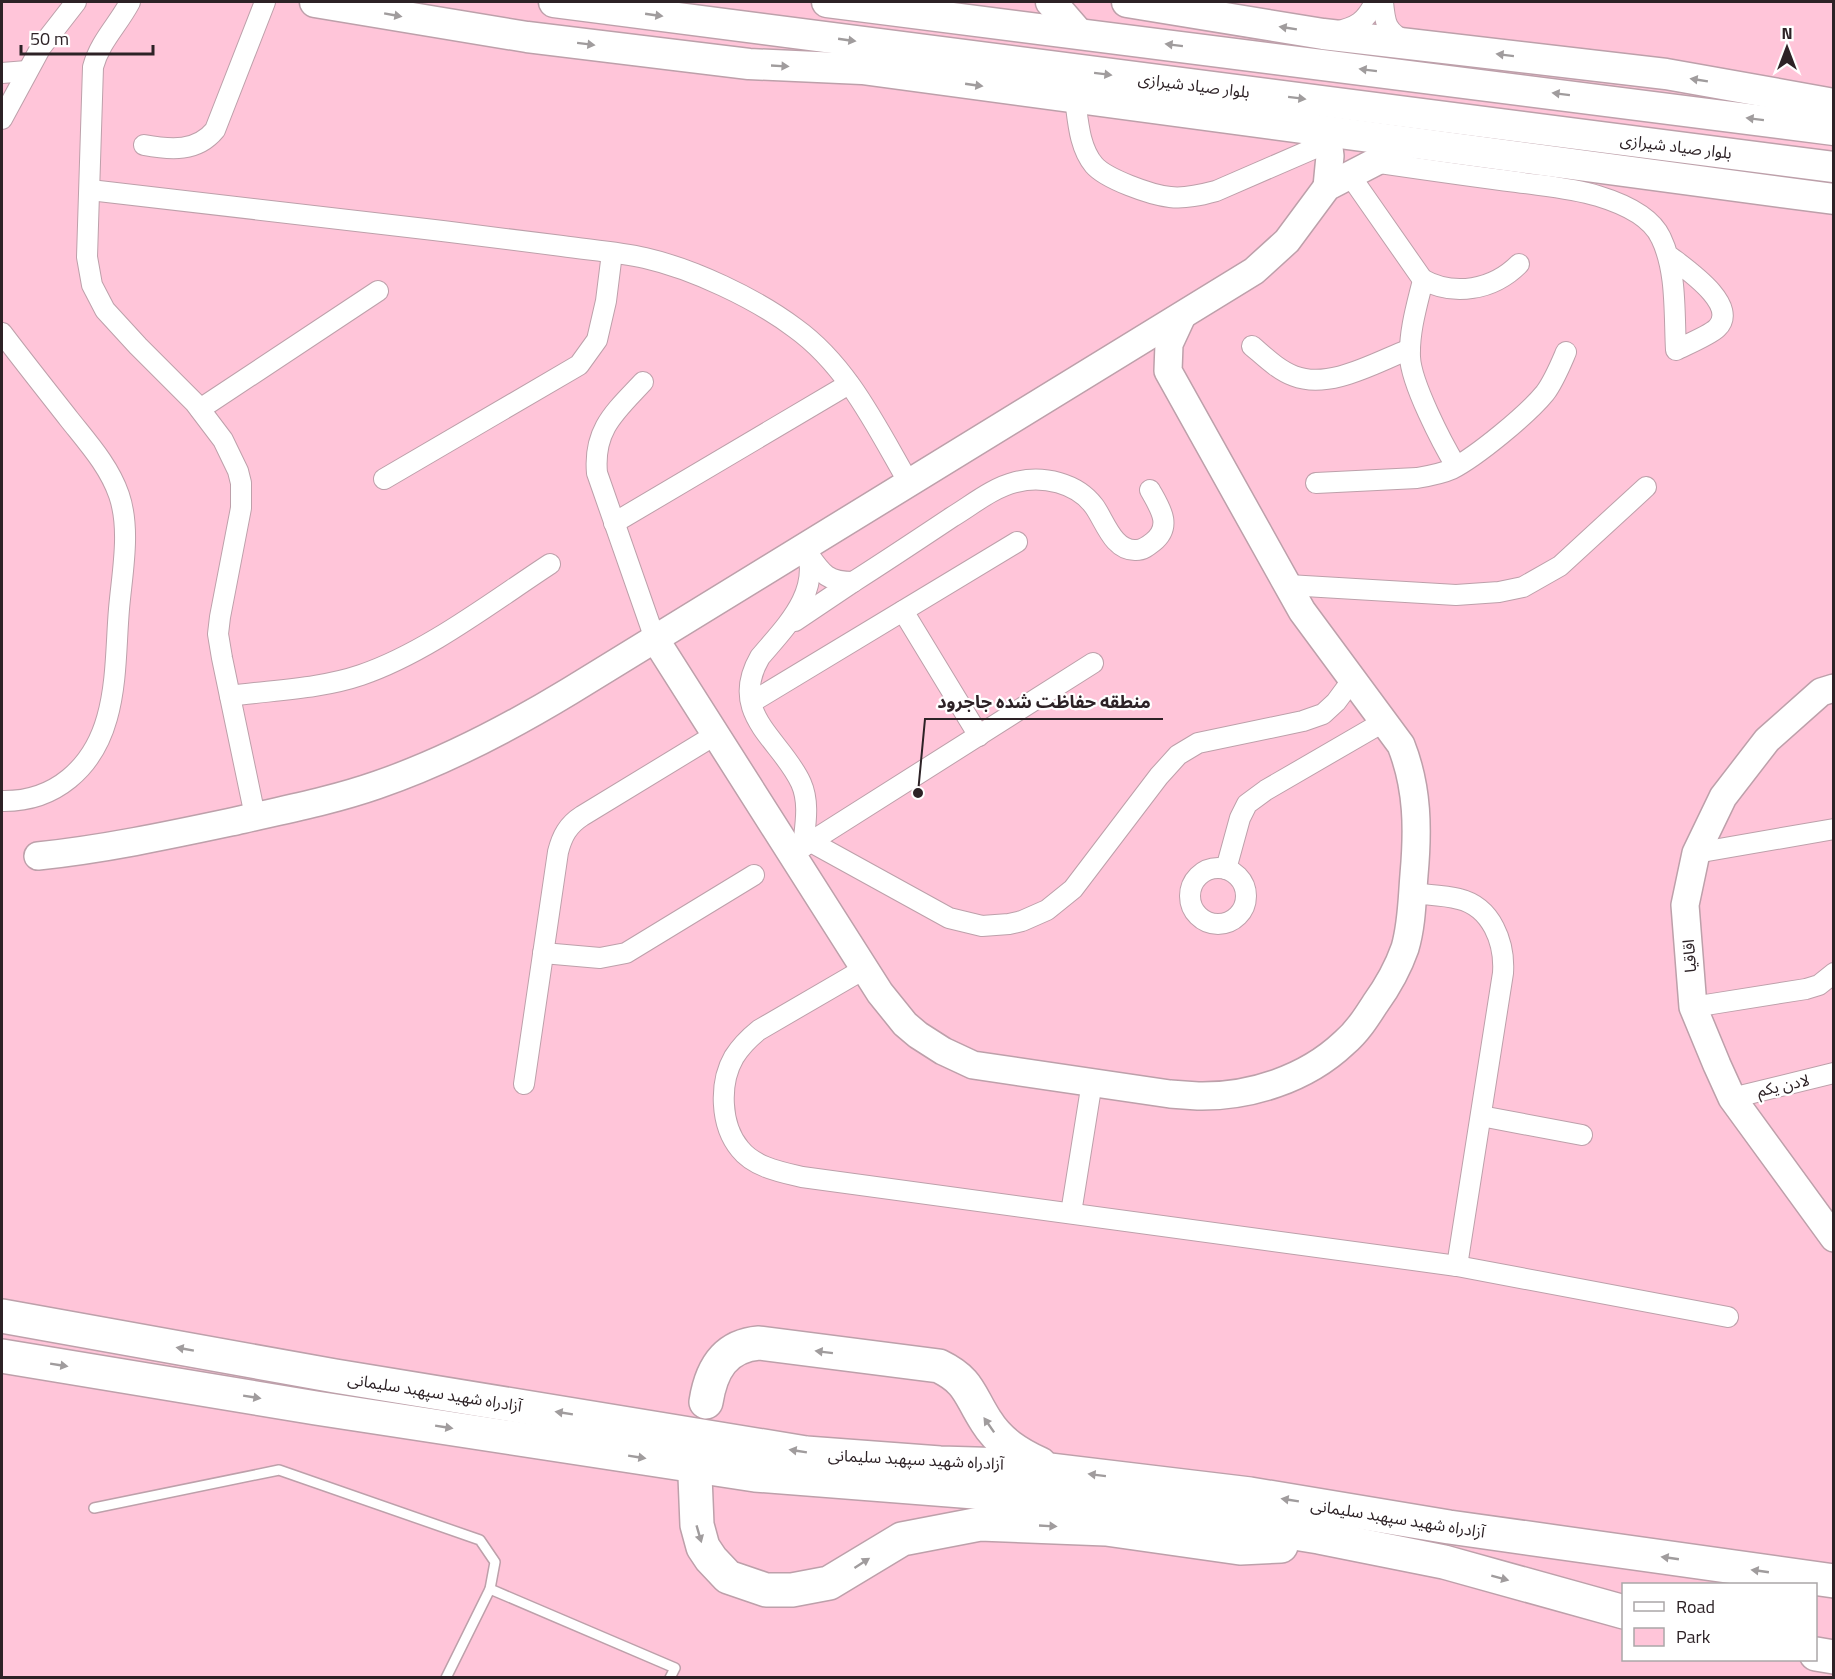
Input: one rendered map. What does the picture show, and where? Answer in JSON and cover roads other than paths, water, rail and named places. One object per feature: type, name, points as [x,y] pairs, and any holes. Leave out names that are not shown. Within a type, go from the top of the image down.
[{"type":"highway","name":"آزادراه شهید سپهبد سلیمانی","points":[[2,1316],[334,1376],[806,1453],[940,1463],[1009,1465],[1250,1494],[1449,1527],[1833,1581]]},
{"type":"highway","points":[[706,1402],[708,1384],[718,1365],[738,1347],[748,1344],[759,1343],[939,1366],[962,1379],[986,1422],[1004,1442],[1022,1456],[1052,1470]]},
{"type":"highway","name":"آزادراه شهید سپهبد سلیمانی","points":[[2,1356],[316,1408],[755,1475],[1103,1502],[1319,1537],[1444,1562],[1622,1611]]},
{"type":"highway","points":[[695,1476],[697,1525],[703,1547],[711,1559],[728,1577],[751,1586],[778,1591],[805,1589],[829,1583],[902,1539],[980,1524],[1106,1529],[1240,1548],[1289,1545],[1319,1537]]},
{"type":"highway","points":[[1817,1654],[1833,1657]]},
{"type":"main road","points":[[315,2],[527,37],[749,64],[862,69],[1060,87],[1328,136],[1410,144],[1833,199]]},
{"type":"main road","points":[[527,37],[542,21],[554,2]]},
{"type":"main road","name":"بلوار صیاد شیرازی","points":[[554,2],[1060,87],[1723,152],[1833,166]]},
{"type":"main road","points":[[827,2],[1088,34],[1792,110],[1833,104]]},
{"type":"main road","points":[[1051,2],[1088,34]]},
{"type":"main road","points":[[1127,2],[1323,34],[1666,74],[1792,110],[1833,130]]},
{"type":"main road","points":[[1088,34],[1156,6]]},
{"type":"main road","points":[[1328,136],[1330,163],[1338,181]]},
{"type":"main road","points":[[38,856],[112,847],[366,789],[420,769],[538,710],[808,550],[909,483],[1254,271],[1272,256],[1338,181],[1410,144]]},
{"type":"main road","points":[[1723,152],[1833,192]]},
{"type":"main road","points":[[655,639],[715,735],[802,848],[864,969],[880,993],[905,1024],[929,1044],[958,1059],[993,1069],[1170,1094],[1236,1095],[1273,1084],[1318,1064],[1355,1032],[1388,986],[1404,949],[1408,930],[1416,841],[1414,791],[1401,745],[1310,623],[1168,371],[1169,344],[1182,316]]},
{"type":"main road","points":[[1111,359],[1140,357],[1168,371]]},
{"type":"main road","name":"اقاقیا","points":[[1828,1223],[1732,1098],[1693,1007],[1685,905],[1696,853],[1723,797],[1767,740],[1821,692],[1833,688]]},
{"type":"street","points":[[2,119],[40,47],[76,2]]},
{"type":"street","points":[[130,2],[115,27],[102,41],[93,66],[87,257],[89,273],[98,299],[115,323],[200,409],[233,456],[241,483],[242,508],[218,634],[255,816]]},
{"type":"street","points":[[144,145],[178,149],[195,146],[207,139],[215,130],[265,2]]},
{"type":"street","points":[[1323,34],[1350,28],[1367,17],[1375,2]]},
{"type":"street","points":[[1383,2],[1385,22],[1393,35],[1409,44]]},
{"type":"street","points":[[2,73],[27,71]]},
{"type":"street","points":[[1060,87],[1093,164],[1102,172],[1124,183],[1169,197],[1198,196],[1216,191],[1328,136]]},
{"type":"street","points":[[1373,162],[1574,190],[1597,196],[1617,203],[1644,218],[1661,237],[1668,255]]},
{"type":"street","points":[[1338,181],[1422,279],[1436,287],[1449,289],[1493,284],[1507,276],[1519,264]]},
{"type":"street","points":[[90,190],[397,225],[612,253],[672,265],[722,286],[772,313],[811,341],[832,362],[849,384],[909,483]]},
{"type":"street","points":[[384,479],[579,365],[597,340],[606,301],[612,253]]},
{"type":"street","points":[[1422,279],[1410,349],[1413,379],[1456,466]]},
{"type":"street","points":[[200,409],[378,291]]},
{"type":"street","points":[[2,333],[106,468],[123,509],[125,537],[111,702],[104,728],[79,770],[53,791],[22,800],[2,801]]},
{"type":"street","points":[[1252,346],[1282,370],[1295,377],[1311,380],[1336,378],[1410,349]]},
{"type":"street","points":[[1316,483],[1425,477],[1456,466],[1467,460],[1534,403],[1554,378],[1566,352]]},
{"type":"street","points":[[643,382],[613,414],[599,440],[596,457],[597,473],[655,639]]},
{"type":"street","points":[[615,523],[849,384]]},
{"type":"street","points":[[785,628],[991,492],[1017,482],[1039,478],[1050,480],[1085,497],[1094,506],[1118,543],[1126,548],[1142,549],[1156,539],[1164,525],[1161,510],[1150,490]]},
{"type":"street","points":[[1288,585],[1456,595],[1499,592],[1523,586],[1560,566],[1646,487]]},
{"type":"street","points":[[752,702],[1017,543]]},
{"type":"street","points":[[808,550],[824,575],[842,582],[853,582]]},
{"type":"street","points":[[802,848],[806,817],[802,785],[796,773],[764,733],[752,702],[750,686],[755,666],[802,605],[808,584],[808,550]]},
{"type":"street","points":[[230,696],[342,680],[390,664],[433,640],[550,564]]},
{"type":"street","points":[[903,611],[979,736]]},
{"type":"street","points":[[802,848],[1094,663]]},
{"type":"street","points":[[802,848],[949,918],[982,926],[1022,921],[1047,910],[1073,888],[1159,776],[1189,747],[1211,739],[1313,718],[1330,709],[1353,679]]},
{"type":"street","points":[[1226,869],[1240,818],[1247,804],[1266,790],[1385,722]]},
{"type":"street","points":[[524,1084],[558,852],[566,831],[572,822],[715,735]]},
{"type":"street","points":[[1696,853],[1833,829]]},
{"type":"street","points":[[543,953],[600,958],[626,953],[754,875]]},
{"type":"street","points":[[1412,893],[1468,902],[1486,916],[1500,940],[1503,951],[1503,973],[1457,1266]]},
{"type":"street","points":[[864,969],[759,1030],[740,1049],[729,1070],[724,1098],[727,1122],[740,1150],[759,1164],[802,1177],[1457,1266],[1728,1317]]},
{"type":"street","points":[[1693,1007],[1806,989],[1819,985],[1833,973]]},
{"type":"street","name":"لادن یکم","points":[[1732,1098],[1833,1073]]},
{"type":"street","points":[[1071,1213],[1092,1082]]},
{"type":"street","points":[[1481,1116],[1582,1135]]},
{"type":"lane","points":[[94,1508],[279,1470],[480,1540],[495,1562],[490,1589],[446,1677]]},
{"type":"lane","points":[[490,1589],[675,1668],[670,1677]]},
{"type":"place","name":"منطقه حفاظت شده جاجرود","points":[[918,793]]}]
